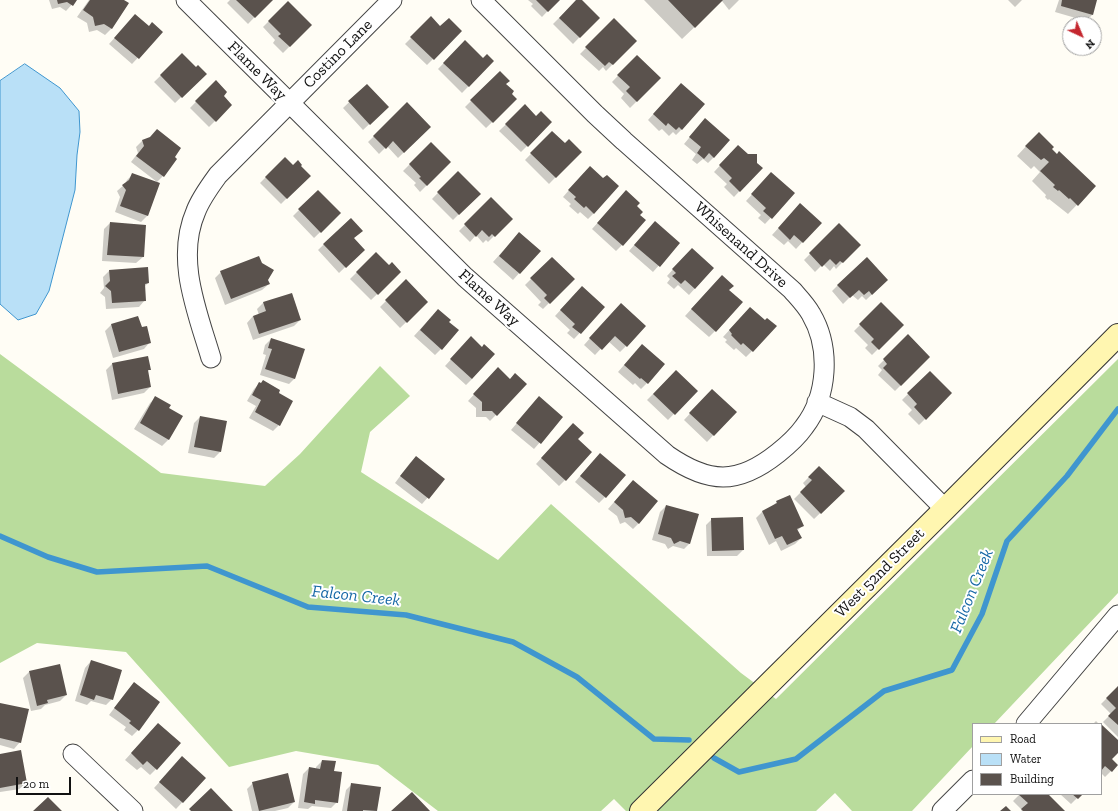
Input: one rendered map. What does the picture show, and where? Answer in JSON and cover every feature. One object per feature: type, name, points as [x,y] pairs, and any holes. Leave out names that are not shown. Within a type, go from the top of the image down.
[{"type":"street","name":"Flame Way","points":[[186,0],[465,277],[667,455],[683,465],[703,474],[717,477],[735,476],[757,467],[784,448],[800,433],[810,418],[817,402]]},
{"type":"street","name":"Costino Lane","points":[[211,358],[189,281],[187,254],[190,228],[198,205],[218,174],[392,0]]},
{"type":"street","name":"Whisenand Drive","points":[[481,0],[595,114],[792,290],[800,299],[807,308],[819,331],[824,354],[824,377],[817,402]]},
{"type":"street","name":"West 52nd Street","points":[[641,811],[1118,335]]},
{"type":"street","points":[[817,402],[850,417],[866,429],[945,509]]},
{"type":"street","points":[[1027,723],[1118,615]]},
{"type":"street","points":[[73,754],[131,810]]},
{"type":"street","points":[[942,811],[972,781]]},
{"type":"green space","points":[[0,354],[161,473],[265,486],[300,454],[380,366],[410,396],[370,432],[361,472],[498,560],[551,504],[741,673],[776,699],[1118,359],[1118,593],[995,723],[972,723],[972,747],[912,811],[852,811],[835,793],[816,811],[626,811],[614,799],[601,811],[438,811],[378,765],[296,751],[229,767],[126,652],[37,643],[0,663]]},
{"type":"water","points":[[25,64],[60,88],[79,111],[80,132],[75,190],[49,291],[36,314],[18,320],[0,304],[0,81]]},
{"type":"building","points":[[57,0],[77,0],[73,6],[67,2],[58,4]]},
{"type":"building","points":[[90,0],[124,0],[129,3],[112,29],[104,24],[95,26],[93,17],[83,10]]},
{"type":"building","points":[[236,0],[273,0],[255,18]]},
{"type":"building","points":[[536,0],[560,0],[548,12]]},
{"type":"building","points":[[576,0],[582,0],[600,18],[580,38],[559,18]]},
{"type":"building","points":[[668,0],[723,0],[695,28]]},
{"type":"building","points":[[1062,0],[1097,0],[1093,15],[1061,6]]},
{"type":"building","points":[[288,1],[312,25],[290,47],[278,36],[281,34],[268,21]]},
{"type":"building","points":[[135,14],[149,26],[152,22],[163,32],[139,59],[114,38]]},
{"type":"building","points":[[431,16],[440,26],[449,18],[462,31],[434,60],[410,37]]},
{"type":"building","points":[[614,18],[637,41],[613,65],[609,62],[605,66],[585,47]]},
{"type":"building","points":[[465,40],[483,58],[487,54],[494,61],[469,87],[443,63]]},
{"type":"building","points":[[182,53],[196,67],[198,65],[207,74],[182,98],[160,75]]},
{"type":"building","points":[[637,55],[661,78],[637,102],[626,91],[630,87],[617,75]]},
{"type":"building","points":[[500,71],[510,81],[506,84],[514,91],[512,94],[517,99],[493,123],[470,100]]},
{"type":"building","points":[[216,80],[227,92],[224,96],[232,105],[216,122],[195,101]]},
{"type":"building","points":[[681,83],[705,104],[682,130],[679,127],[676,130],[668,123],[666,126],[653,114]]},
{"type":"building","points":[[367,84],[389,107],[370,125],[348,101]]},
{"type":"building","points":[[407,102],[431,127],[404,153],[393,141],[386,149],[373,136]]},
{"type":"building","points":[[525,104],[536,116],[541,111],[552,122],[528,147],[505,124]]},
{"type":"building","points":[[705,118],[730,140],[714,158],[709,153],[704,159],[697,153],[701,147],[689,137]]},
{"type":"building","points":[[157,129],[181,148],[175,157],[177,159],[164,177],[136,156],[144,146],[142,140],[150,137]]},
{"type":"building","points":[[552,131],[565,143],[569,139],[582,152],[556,178],[530,153]]},
{"type":"building","points":[[1039,132],[1054,147],[1052,149],[1057,154],[1059,151],[1096,186],[1078,206],[1070,198],[1069,199],[1053,187],[1055,185],[1040,171],[1049,162],[1044,158],[1041,160],[1025,146]]},
{"type":"building","points":[[431,142],[451,162],[427,186],[409,164]]},
{"type":"building","points":[[738,145],[748,154],[757,154],[757,163],[763,168],[740,192],[729,181],[732,178],[719,165]]},
{"type":"building","points":[[285,157],[293,165],[298,160],[302,165],[301,166],[311,176],[287,199],[265,177]]},
{"type":"building","points":[[590,166],[603,178],[607,175],[619,186],[594,214],[586,206],[584,208],[574,199],[576,197],[568,190]]},
{"type":"building","points":[[458,171],[481,194],[459,215],[437,192]]},
{"type":"building","points":[[771,172],[795,193],[772,219],[763,211],[766,208],[751,194]]},
{"type":"building","points":[[132,173],[160,183],[148,216],[120,206],[126,190],[122,185],[129,180]]},
{"type":"building","points":[[318,190],[341,213],[321,233],[298,209]]},
{"type":"building","points":[[626,190],[640,203],[637,206],[643,212],[640,215],[646,220],[623,246],[597,223]]},
{"type":"building","points":[[491,197],[513,219],[495,237],[492,234],[489,237],[482,230],[476,237],[464,224]]},
{"type":"building","points":[[800,203],[822,223],[803,243],[794,235],[790,240],[778,228]]},
{"type":"building","points":[[351,218],[363,231],[354,238],[365,250],[346,268],[323,244]]},
{"type":"building","points":[[655,221],[680,243],[660,267],[634,245]]},
{"type":"building","points":[[110,222],[146,225],[144,257],[107,255]]},
{"type":"building","points":[[839,223],[861,245],[843,263],[840,261],[836,265],[830,259],[822,267],[809,253]]},
{"type":"building","points":[[519,232],[541,251],[520,274],[499,256]]},
{"type":"building","points":[[692,248],[714,268],[695,289],[685,280],[681,284],[672,276],[676,273],[672,269]]},
{"type":"building","points":[[376,252],[389,265],[392,262],[401,272],[378,295],[356,272]]},
{"type":"building","points":[[259,256],[262,263],[274,270],[268,280],[270,284],[231,299],[220,271]]},
{"type":"building","points":[[552,257],[575,279],[550,304],[544,298],[547,295],[530,278]]},
{"type":"building","points":[[867,257],[888,280],[872,295],[869,291],[864,295],[859,290],[850,298],[837,285]]},
{"type":"building","points":[[148,267],[149,283],[145,284],[146,301],[112,303],[111,291],[105,286],[110,281],[109,270]]},
{"type":"building","points":[[722,275],[734,286],[729,290],[743,302],[716,332],[691,309]]},
{"type":"building","points":[[406,279],[428,302],[407,323],[385,300]]},
{"type":"building","points":[[582,286],[605,307],[581,334],[572,327],[575,324],[560,310]]},
{"type":"building","points":[[292,293],[301,320],[259,334],[253,316],[266,311],[263,302]]},
{"type":"building","points":[[881,302],[904,325],[879,350],[871,342],[874,339],[859,324]]},
{"type":"building","points":[[621,303],[646,326],[627,347],[615,336],[602,350],[589,338]]},
{"type":"building","points":[[750,307],[765,320],[767,318],[777,326],[753,352],[743,343],[741,345],[731,335],[732,334],[729,330]]},
{"type":"building","points":[[438,309],[451,320],[449,322],[459,330],[442,350],[420,330]]},
{"type":"building","points":[[138,316],[142,327],[147,326],[151,343],[119,352],[111,324]]},
{"type":"building","points":[[908,334],[930,357],[901,386],[883,368],[887,364],[883,359]]},
{"type":"building","points":[[471,336],[482,347],[484,344],[495,354],[472,379],[450,359]]},
{"type":"building","points":[[271,338],[305,349],[295,379],[265,369],[272,349],[268,348]]},
{"type":"building","points":[[642,344],[665,364],[648,384],[624,365]]},
{"type":"building","points":[[148,356],[151,370],[148,370],[151,387],[118,394],[112,363]]},
{"type":"building","points":[[498,367],[510,379],[515,373],[527,384],[497,416],[492,411],[482,411],[482,402],[473,394]]},
{"type":"building","points":[[676,370],[698,391],[675,415],[653,394]]},
{"type":"building","points":[[930,371],[952,393],[926,420],[914,407],[917,404],[907,393]]},
{"type":"building","points":[[263,380],[280,390],[279,393],[293,401],[280,426],[255,412],[261,400],[252,395],[259,382],[261,383]]},
{"type":"building","points":[[712,389],[737,412],[714,436],[689,413]]},
{"type":"building","points":[[155,396],[171,405],[169,408],[183,416],[169,440],[140,423]]},
{"type":"building","points":[[539,396],[563,417],[541,444],[516,423]]},
{"type":"building","points":[[200,416],[227,421],[221,452],[194,447]]},
{"type":"building","points":[[573,423],[584,433],[578,439],[592,452],[566,481],[541,458]]},
{"type":"building","points":[[600,453],[626,475],[606,498],[580,476]]},
{"type":"building","points":[[416,456],[445,479],[429,499],[400,476]]},
{"type":"building","points":[[819,466],[845,491],[821,514],[800,492],[812,480],[808,477]]},
{"type":"building","points":[[633,480],[658,501],[639,524],[631,517],[625,518],[623,510],[614,502]]},
{"type":"building","points":[[790,495],[804,526],[797,529],[802,538],[787,545],[782,536],[775,539],[762,511],[777,503],[776,501]]},
{"type":"building","points":[[666,505],[699,514],[690,544],[680,541],[674,544],[671,538],[658,534]]},
{"type":"building","points":[[743,517],[744,550],[712,551],[711,518]]},
{"type":"building","points":[[91,660],[122,670],[113,700],[96,695],[94,700],[80,695]]},
{"type":"building","points":[[60,664],[67,695],[47,700],[48,703],[37,706],[29,671]]},
{"type":"building","points":[[134,682],[160,702],[139,731],[129,723],[131,721],[114,708]]},
{"type":"building","points":[[1118,686],[1118,725],[1108,716],[1116,708],[1106,698]]},
{"type":"building","points":[[0,703],[29,709],[21,743],[0,738]]},
{"type":"building","points":[[158,723],[181,743],[157,770],[147,761],[143,765],[131,753]]},
{"type":"building","points":[[1102,725],[1118,740],[1118,753],[1112,759],[1118,765],[1112,772],[1105,766],[1102,770]]},
{"type":"building","points":[[21,750],[27,783],[0,788],[0,754]]},
{"type":"building","points":[[182,756],[206,778],[183,803],[159,782]]},
{"type":"building","points":[[322,760],[336,761],[334,771],[342,772],[338,803],[315,800],[315,804],[304,802],[309,767],[320,769]]},
{"type":"building","points":[[288,773],[295,802],[259,811],[252,782]]},
{"type":"building","points":[[351,783],[381,787],[377,811],[347,811]]},
{"type":"building","points":[[211,788],[233,811],[191,811],[189,809]]},
{"type":"building","points":[[412,792],[430,811],[391,811]]},
{"type":"building","points":[[1019,795],[1049,795],[1065,811],[1023,811],[1021,809],[1028,803]]},
{"type":"building","points":[[1073,795],[1082,795],[1078,799]]},
{"type":"building","points":[[48,797],[62,811],[33,811]]},
{"type":"building","points":[[1006,806],[1011,811],[1000,811]]},
{"type":"waterway","name":"Falcon Creek","points":[[714,758],[739,772],[796,759],[884,691],[952,670],[982,614],[1007,541],[1067,476],[1118,409]]},
{"type":"waterway","name":"Falcon Creek","points":[[0,536],[48,557],[97,572],[207,566],[308,607],[406,615],[513,642],[577,677],[654,739],[689,740]]}]
